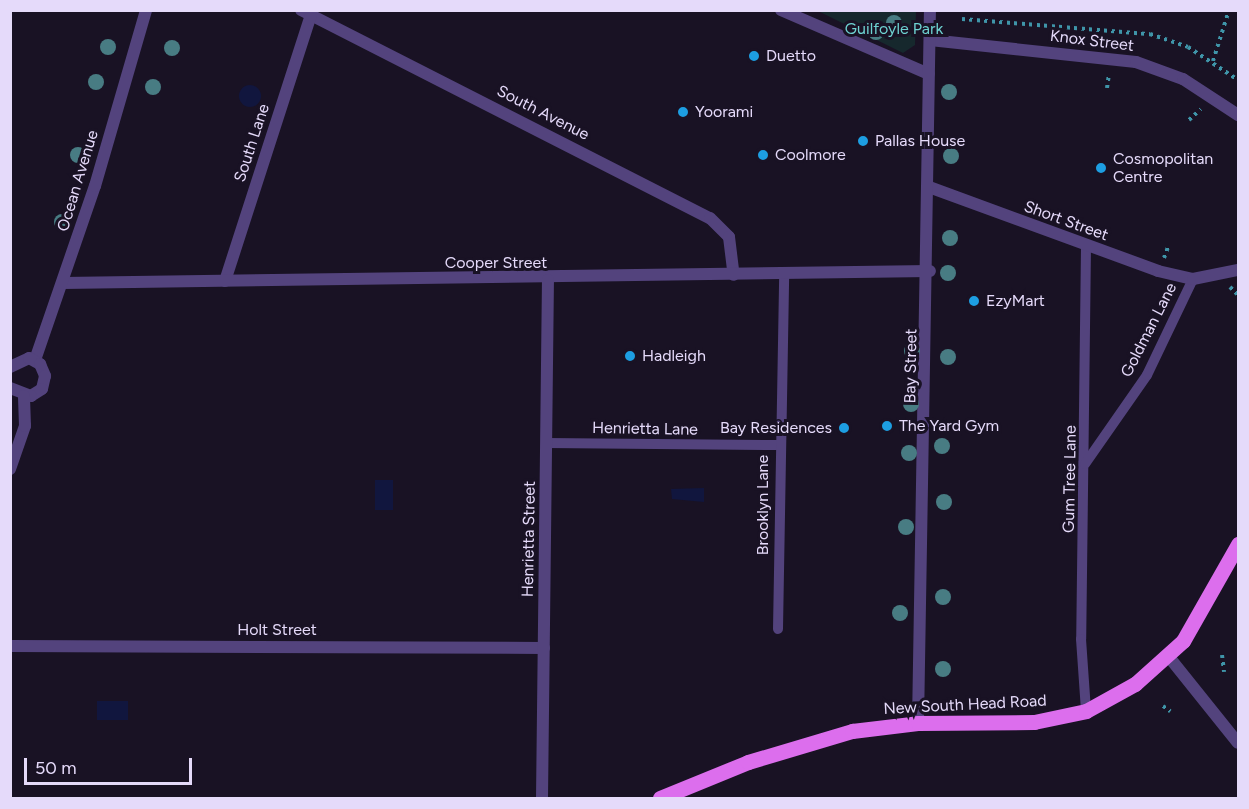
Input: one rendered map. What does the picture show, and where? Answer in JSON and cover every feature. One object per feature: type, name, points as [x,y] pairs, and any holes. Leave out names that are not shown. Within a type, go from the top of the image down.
[{"type":"main road","name":"New South Head Road","points":[[660,798],[804,744],[918,723],[1034,722],[1086,711],[1169,657],[1195,624],[1239,544]]},
{"type":"street","name":"Ocean Avenue","points":[[35,360],[63,283],[146,10]]},
{"type":"street","points":[[781,10],[929,74]]},
{"type":"street","name":"Bay Street","points":[[918,723],[930,271],[930,10]]},
{"type":"street","name":"South Avenue","points":[[306,13],[710,218],[729,237],[734,274]]},
{"type":"street","name":"South Lane","points":[[225,280],[306,13]]},
{"type":"street","name":"Knox Street","points":[[930,40],[1136,62],[1183,79],[1239,115]]},
{"type":"street","name":"Short Street","points":[[929,187],[1086,246],[1193,279]]},
{"type":"street","name":"Goldman Lane","points":[[1193,279],[1239,270]]},
{"type":"street","name":"Cooper Street","points":[[63,283],[548,279],[930,271]]},
{"type":"street","name":"Henrietta Street","points":[[542,798],[548,279]]},
{"type":"street","points":[[10,367],[23,358],[35,360],[44,370],[45,383],[37,393],[24,396],[10,388]]},
{"type":"street","points":[[10,469],[25,426],[24,396]]},
{"type":"street","name":"Holt Street","points":[[10,646],[544,648]]},
{"type":"street","points":[[1169,657],[1239,743]]},
{"type":"lane","name":"Gum Tree Lane","points":[[1086,246],[1081,639],[1086,711]]},
{"type":"lane","name":"Brooklyn Lane","points":[[778,629],[779,445],[784,274]]},
{"type":"lane","name":"Goldman Lane","points":[[1085,464],[1147,375],[1193,279]]},
{"type":"lane","name":"Henrietta Lane","points":[[546,442],[779,445]]},
{"type":"path","points":[[1213,61],[1229,10]]},
{"type":"path","name":"Knox Street","points":[[962,20],[1126,30],[1188,47],[1213,61],[1239,80]]},
{"type":"path","points":[[1222,655],[1219,666],[1224,672]]},
{"type":"path","points":[[1163,706],[1170,711]]},
{"type":"green space","name":"Guilfoyle Park","points":[[818,11],[916,11],[915,45],[903,53]]},
{"type":"shaded area","points":[[250,85],[258,88],[261,96],[258,104],[250,107],[242,104],[239,96],[242,88]]},
{"type":"shaded area","points":[[375,480],[393,480],[393,510],[375,510]]},
{"type":"shaded area","points":[[704,488],[704,502],[672,499],[671,489]]},
{"type":"shaded area","points":[[97,701],[128,701],[128,720],[97,720]]},
{"type":"place","name":"Duetto","points":[[754,56]]},
{"type":"place","name":"Yoorami","points":[[683,112]]},
{"type":"place","name":"Pallas House","points":[[863,141]]},
{"type":"place","name":"Coolmore","points":[[763,155]]},
{"type":"place","name":"Cosmopolitan Centre","points":[[1101,168]]},
{"type":"place","name":"EzyMart","points":[[974,301]]},
{"type":"place","name":"Hadleigh","points":[[630,356]]},
{"type":"place","name":"The Yard Gym","points":[[887,426]]},
{"type":"place","name":"Bay Residences","points":[[844,428]]}]
